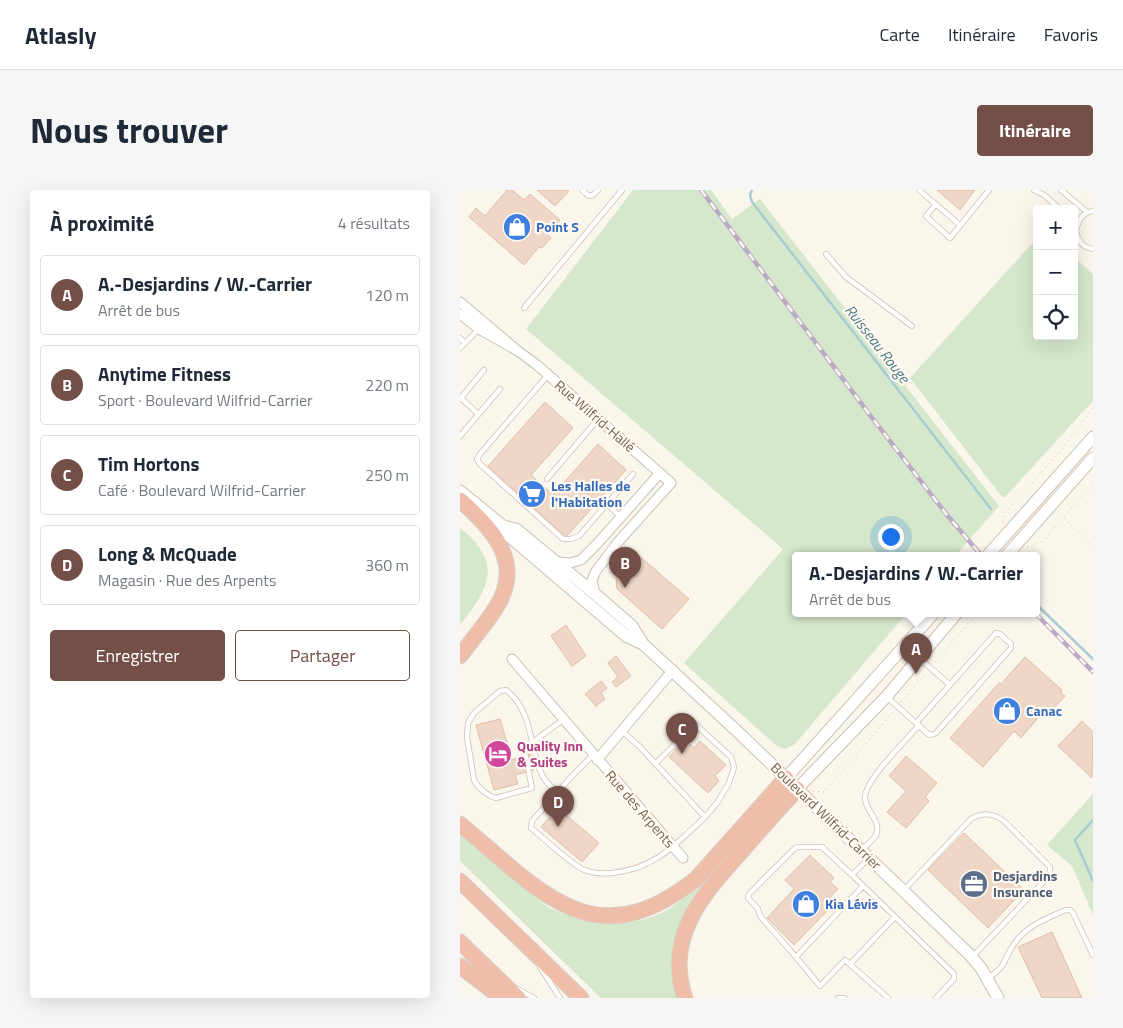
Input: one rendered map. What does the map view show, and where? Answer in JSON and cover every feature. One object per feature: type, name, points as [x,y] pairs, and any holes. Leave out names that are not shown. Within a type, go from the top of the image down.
[{"type":"highway","points":[[460,500],[494,534],[505,557],[507,574],[502,596],[497,607],[460,656]]},
{"type":"highway","points":[[460,824],[554,900],[574,910],[588,914],[618,916],[640,912],[659,904],[698,878],[786,778]]},
{"type":"highway","points":[[685,998],[681,981],[680,951],[686,927],[695,908],[717,878],[797,789]]},
{"type":"highway","points":[[460,881],[581,998]]},
{"type":"highway","points":[[460,942],[518,998]]},
{"type":"highway","points":[[460,966],[502,998]]},
{"type":"street","name":"Rue Wilfrid-Hallé","points":[[460,302],[599,418],[671,483],[618,542],[596,571],[592,580],[595,594]]},
{"type":"street","name":"Rue Wilfrid-Hallé","points":[[460,314],[479,329],[518,351]]},
{"type":"street","points":[[991,552],[1093,437]]},
{"type":"street","points":[[1010,552],[1093,458]]},
{"type":"street","points":[[558,562],[570,563],[581,560],[660,473]]},
{"type":"street","name":"Boulevard Wilfrid-Carrier","points":[[460,491],[503,526],[509,536],[626,636],[643,644],[672,670],[972,957],[982,968],[998,998]]},
{"type":"street","name":"Boulevard Wilfrid-Carrier","points":[[503,526],[516,529],[558,562],[632,626],[643,644]]},
{"type":"street","points":[[786,778],[930,617]]},
{"type":"street","points":[[797,789],[886,696],[954,617]]},
{"type":"street","name":"Rue des Arpents","points":[[512,659],[595,758],[683,858]]},
{"type":"street","name":"Rue des Arpents","points":[[595,758],[672,670]]},
{"type":"lane","points":[[582,190],[589,196],[598,190]]},
{"type":"lane","points":[[524,308],[622,190]]},
{"type":"lane","points":[[919,190],[960,225]]},
{"type":"lane","points":[[936,204],[926,216],[950,238],[989,190]]},
{"type":"lane","points":[[1034,190],[1044,195],[1055,205]]},
{"type":"lane","points":[[1061,190],[1087,212]]},
{"type":"lane","points":[[1078,220],[1087,212],[1093,211]]},
{"type":"lane","points":[[1078,236],[1084,247],[1093,249]]},
{"type":"lane","points":[[826,254],[846,277],[912,326]]},
{"type":"lane","points":[[460,348],[479,329]]},
{"type":"lane","points":[[460,338],[465,343]]},
{"type":"lane","points":[[478,414],[460,398],[484,370]]},
{"type":"lane","points":[[548,375],[480,454],[478,459],[480,464],[563,538],[570,539],[579,536],[633,474]]},
{"type":"lane","points":[[460,436],[500,390]]},
{"type":"lane","points":[[547,479],[599,418]]},
{"type":"lane","points":[[607,504],[621,517]]},
{"type":"lane","points":[[852,875],[877,832],[874,818],[866,804],[865,793],[873,778],[918,724],[950,685],[996,634],[1000,634],[1011,644],[1011,648],[936,733],[932,735],[928,734],[918,724],[897,707],[886,696]]},
{"type":"lane","points":[[919,658],[950,685]]},
{"type":"lane","points":[[557,792],[542,776],[533,744],[524,714],[520,706],[506,690],[500,691],[474,712],[468,723],[467,737],[476,784],[496,798],[530,789],[532,785],[525,753],[533,744],[563,720]]},
{"type":"lane","points":[[595,758],[557,792],[532,821],[531,828],[585,870],[606,874],[634,869],[656,860],[672,847],[705,817],[717,803],[732,776],[734,767],[731,757],[695,724],[656,764]]},
{"type":"lane","points":[[621,730],[639,746],[705,817]]},
{"type":"lane","points":[[904,890],[970,819],[982,814],[990,814],[1004,821],[1050,867],[1051,872],[972,957]]},
{"type":"lane","points":[[888,998],[846,960],[820,986],[760,916],[758,909],[748,898],[749,894],[795,848],[822,847],[954,974],[954,979],[936,998]]},
{"type":"lane","points":[[796,958],[863,886]]},
{"type":"lane","points":[[988,978],[1003,967],[1015,943],[1027,930],[1066,910],[1073,913],[1093,955]]},
{"type":"lane","points":[[850,964],[895,917]]},
{"type":"lane","points":[[526,944],[560,998]]},
{"type":"lane","points":[[496,976],[534,998]]},
{"type":"lane","points":[[838,998],[844,998]]},
{"type":"path","points":[[1000,544],[1004,514],[1063,448],[1093,408]]},
{"type":"path","points":[[1012,552],[1042,542],[1093,484]]},
{"type":"path","points":[[1064,518],[1093,546]]},
{"type":"path","points":[[797,789],[824,792],[974,617]]},
{"type":"green space","points":[[633,190],[711,190],[732,219],[760,199],[999,506],[959,552],[792,552],[792,617],[904,617],[794,745],[785,749],[777,746],[684,663],[783,549],[526,329]]},
{"type":"green space","points":[[1033,242],[1033,340],[1078,340],[1078,261],[1093,274],[1093,401],[1005,497],[1002,497],[910,378]]},
{"type":"green space","points":[[460,528],[474,541],[483,553],[487,564],[487,576],[478,599],[460,625]]},
{"type":"green space","points":[[1093,794],[1093,915],[1072,866],[1047,845]]},
{"type":"green space","points":[[460,834],[548,907],[593,922],[622,923],[652,917],[672,907],[702,885],[682,921],[676,939],[678,998],[601,998],[460,861]]},
{"type":"building","points":[[507,190],[512,190],[524,200],[530,194],[560,220],[547,234],[551,238],[542,248],[539,247],[524,265],[469,217],[476,208],[485,216]]},
{"type":"building","points":[[537,190],[567,190],[569,191],[555,206]]},
{"type":"building","points":[[937,190],[975,190],[960,210]]},
{"type":"building","points":[[545,402],[573,428],[531,475],[553,495],[598,444],[626,470],[566,537],[488,466]]},
{"type":"building","points":[[637,554],[689,599],[662,629],[617,589],[616,577]]},
{"type":"building","points":[[566,625],[586,656],[572,666],[551,636]]},
{"type":"building","points":[[616,656],[631,676],[616,687],[612,682],[618,677],[608,663]]},
{"type":"building","points":[[1025,657],[1062,690],[1061,693],[1065,696],[1046,717],[1042,713],[1021,738],[1014,731],[983,767],[950,738]]},
{"type":"building","points":[[601,681],[607,688],[601,693],[605,699],[596,706],[585,694]]},
{"type":"building","points":[[500,719],[511,760],[530,754],[534,770],[515,775],[518,784],[494,790],[476,725]]},
{"type":"building","points":[[1082,721],[1093,732],[1092,778],[1058,746]]},
{"type":"building","points":[[685,740],[694,748],[700,741],[726,765],[715,776],[719,781],[708,793],[669,757]]},
{"type":"building","points":[[906,756],[937,783],[925,797],[929,801],[906,828],[887,812],[906,791],[889,776]]},
{"type":"building","points":[[558,808],[599,843],[582,862],[541,827]]},
{"type":"building","points":[[964,833],[1024,890],[988,928],[928,870]]},
{"type":"building","points":[[810,855],[834,878],[830,882],[838,889],[825,903],[830,908],[794,945],[767,918],[794,889],[785,880]]},
{"type":"building","points":[[1052,932],[1082,998],[1042,998],[1018,947]]},
{"type":"waterway","name":"Ruisseau Rouge","points":[[752,190],[750,195],[752,202],[991,509]]},
{"type":"waterway","name":"Ruisseau Rouge","points":[[1040,608],[1093,659]]},
{"type":"waterway","name":"Ruisseau Rouge","points":[[1093,820],[1075,840],[1093,881]]},
{"type":"railway","points":[[701,190],[873,419],[947,515],[978,552]]},
{"type":"railway","points":[[1039,617],[1093,672]]},
{"type":"place","name":"Point S","points":[[517,227]]},
{"type":"place","name":"Les Halles de l'Habitation","points":[[532,494]]},
{"type":"place","name":"Anytime Fitness","points":[[625,588]]},
{"type":"place","name":"A.-Desjardins / W.-Carrier","points":[[916,674]]},
{"type":"place","name":"Canac","points":[[1007,711]]},
{"type":"place","name":"Quality Inn & Suites","points":[[498,754]]},
{"type":"place","name":"Tim Hortons","points":[[682,754]]},
{"type":"place","name":"Long & McQuade","points":[[558,827]]},
{"type":"place","name":"Desjardins Insurance","points":[[974,884]]},
{"type":"place","name":"Kia Lévis","points":[[806,904]]}]
